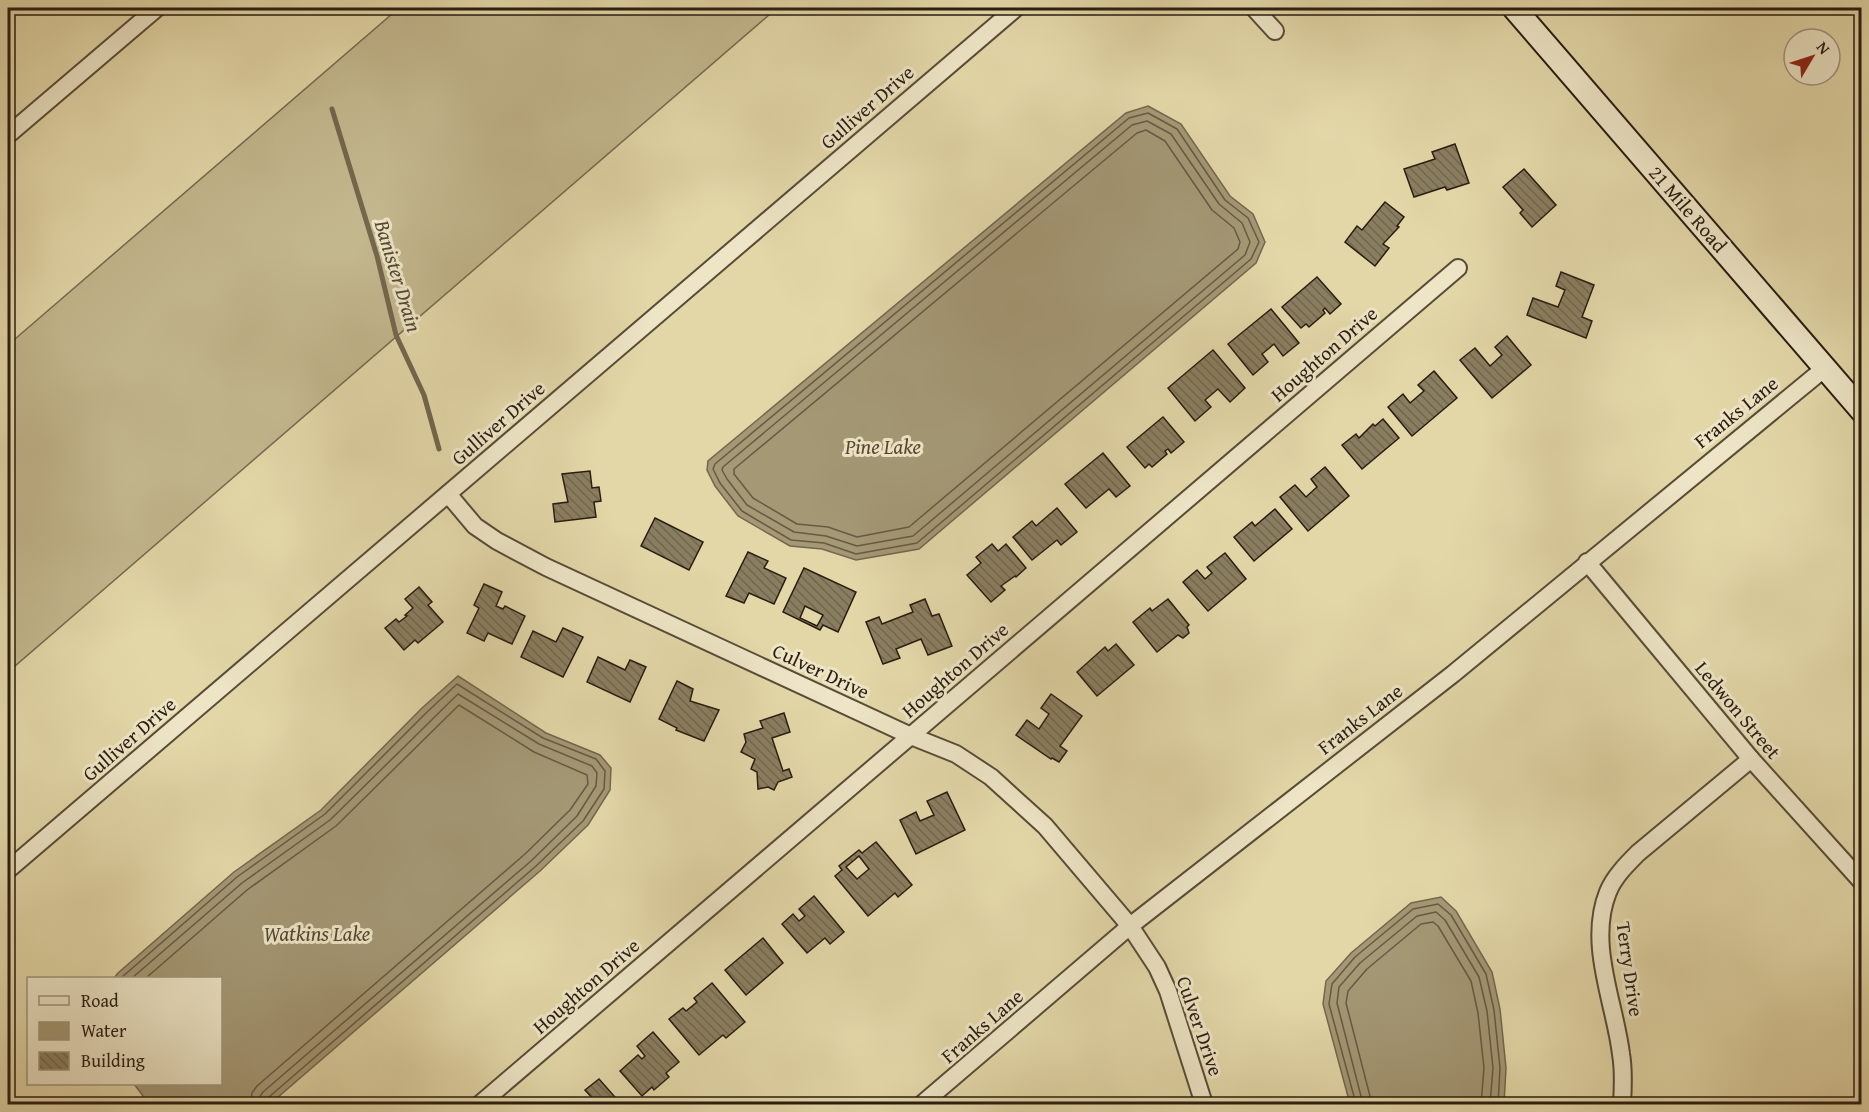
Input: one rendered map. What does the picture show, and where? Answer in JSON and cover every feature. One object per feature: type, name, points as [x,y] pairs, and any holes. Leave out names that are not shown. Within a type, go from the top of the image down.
[{"type":"street","name":"Gulliver Drive","points":[[8,870],[1016,8]]},
{"type":"street","points":[[1254,8],[1275,31]]},
{"type":"street","name":"21 Mile Road","points":[[1514,8],[1862,411]]},
{"type":"street","points":[[8,135],[151,10]]},
{"type":"street","name":"Houghton Drive","points":[[480,1104],[1458,268]]},
{"type":"street","name":"Franks Lane","points":[[922,1104],[1130,926],[1453,674],[1825,368]]},
{"type":"street","name":"Culver Drive","points":[[448,494],[475,526],[497,541],[546,567],[911,736],[956,754],[992,777],[1045,826],[1130,926],[1157,967],[1168,991],[1204,1104]]},
{"type":"street","name":"Ledwon Street","points":[[1587,562],[1751,759],[1862,882]]},
{"type":"street","name":"Terry Drive","points":[[1622,1104],[1621,1054],[1608,997],[1601,929],[1601,913],[1608,891],[1622,869],[1638,853],[1751,759]]},
{"type":"shaded area","points":[[399,8],[777,8],[8,672],[8,345]]},
{"type":"water","name":"Pine Lake","points":[[1148,106],[1181,124],[1230,196],[1253,214],[1265,242],[1256,263],[919,549],[856,560],[822,549],[790,546],[738,516],[715,486],[707,470],[708,461],[1126,113]]},
{"type":"water","name":"Watkins Lake","points":[[458,676],[546,733],[600,755],[611,768],[610,790],[588,825],[540,871],[270,1104],[149,1104],[135,1085],[222,1085],[222,977],[115,977],[234,872],[321,810],[422,708]]},
{"type":"water","points":[[1441,897],[1456,911],[1492,972],[1500,1009],[1506,1068],[1504,1104],[1350,1104],[1323,1004],[1326,981],[1351,953],[1411,903]]},
{"type":"building","points":[[1455,144],[1469,183],[1447,190],[1445,187],[1414,197],[1404,169],[1435,159],[1432,152]]},
{"type":"building","points":[[1524,169],[1556,205],[1532,227],[1520,213],[1523,210],[1503,187]]},
{"type":"building","points":[[1385,202],[1404,217],[1397,226],[1399,227],[1383,244],[1389,248],[1375,266],[1345,242],[1357,226],[1362,230]]},
{"type":"building","points":[[1561,272],[1594,285],[1582,317],[1592,321],[1586,338],[1527,315],[1533,298],[1558,307],[1565,290],[1556,286]]},
{"type":"building","points":[[1317,277],[1341,304],[1330,314],[1325,308],[1323,310],[1325,313],[1309,327],[1306,324],[1301,328],[1282,307]]},
{"type":"building","points":[[1271,309],[1299,343],[1283,356],[1274,344],[1262,354],[1268,362],[1253,375],[1228,344]]},
{"type":"building","points":[[1507,336],[1531,365],[1492,398],[1460,360],[1475,348],[1490,366],[1502,355],[1495,347]]},
{"type":"building","points":[[1213,350],[1245,388],[1230,402],[1218,389],[1205,400],[1211,407],[1195,421],[1168,388]]},
{"type":"building","points":[[1434,371],[1457,398],[1412,436],[1388,407],[1403,394],[1410,403],[1424,391],[1418,385]]},
{"type":"building","points":[[1163,417],[1184,442],[1171,453],[1168,449],[1165,451],[1167,454],[1152,467],[1149,464],[1145,468],[1127,447]]},
{"type":"building","points":[[1383,419],[1399,438],[1362,469],[1342,445],[1356,434],[1359,438],[1373,424],[1375,426]]},
{"type":"building","points":[[1103,453],[1130,486],[1116,497],[1109,489],[1086,508],[1065,484]]},
{"type":"building","points":[[1325,467],[1349,496],[1308,531],[1280,497],[1295,485],[1306,497],[1317,487],[1311,479]]},
{"type":"building","points":[[590,471],[592,488],[599,487],[601,501],[594,502],[596,517],[555,522],[553,504],[568,502],[562,474]]},
{"type":"building","points":[[1057,508],[1077,532],[1061,545],[1057,540],[1032,560],[1013,537],[1032,521],[1036,526]]},
{"type":"building","points":[[1275,509],[1292,529],[1254,561],[1234,537],[1252,522],[1255,526]]},
{"type":"building","points":[[655,518],[703,542],[689,570],[641,546]]},
{"type":"building","points":[[992,544],[998,551],[1006,544],[1026,568],[1001,586],[1005,590],[991,602],[967,575],[981,563],[976,557]]},
{"type":"building","points":[[748,552],[768,561],[764,568],[786,578],[774,604],[749,593],[744,603],[726,596]]},
{"type":"building","points":[[1225,553],[1246,579],[1208,611],[1183,582],[1197,570],[1205,579],[1212,573],[1207,567]]},
{"type":"building","points":[[804,568],[856,592],[838,632],[823,625],[820,630],[783,612]],"holes":[[[805,606],[823,615],[817,626],[800,618]]]},
{"type":"building","points":[[484,584],[502,592],[496,606],[503,609],[505,606],[525,616],[512,644],[488,633],[484,641],[467,633],[479,608],[474,605]]},
{"type":"building","points":[[419,587],[432,602],[428,605],[443,622],[418,643],[415,640],[404,650],[385,628],[396,619],[399,622],[407,616],[405,615],[413,608],[405,599]]},
{"type":"building","points":[[925,599],[932,616],[939,614],[952,646],[928,655],[921,639],[896,649],[900,658],[883,664],[866,622],[879,617],[882,624],[913,612],[910,605]]},
{"type":"building","points":[[1168,599],[1189,625],[1187,627],[1189,633],[1183,638],[1178,635],[1157,652],[1133,622],[1150,608],[1152,611]]},
{"type":"building","points":[[563,628],[583,637],[563,677],[521,657],[533,631],[556,642]]},
{"type":"building","points":[[1116,644],[1134,665],[1097,696],[1077,672],[1105,647],[1108,651]]},
{"type":"building","points":[[598,657],[625,670],[630,660],[646,667],[630,702],[587,682]]},
{"type":"building","points":[[677,681],[693,689],[690,701],[719,710],[704,741],[676,730],[677,728],[659,719]]},
{"type":"building","points":[[1051,694],[1082,716],[1060,746],[1067,751],[1059,762],[1016,735],[1027,720],[1039,729],[1049,714],[1041,708]]},
{"type":"building","points":[[784,713],[790,732],[772,738],[783,771],[789,769],[792,777],[778,782],[774,790],[768,787],[758,789],[757,772],[751,769],[755,759],[741,752],[746,742],[744,734],[763,728],[760,721]]},
{"type":"building","points":[[947,792],[965,830],[916,854],[900,820],[916,812],[920,821],[934,815],[927,801]]},
{"type":"building","points":[[876,842],[912,885],[898,897],[895,893],[868,916],[835,876],[842,870],[839,866],[859,850],[862,853]],"holes":[[[859,856],[869,869],[857,879],[846,867]]]},
{"type":"building","points":[[814,896],[844,932],[830,944],[825,938],[807,953],[782,924],[793,914],[799,921],[805,916],[799,909]]},
{"type":"building","points":[[763,938],[783,963],[746,995],[725,970]]},
{"type":"building","points":[[712,983],[745,1022],[726,1038],[723,1035],[699,1055],[669,1019],[683,1008],[686,1011],[697,1002],[694,998]]},
{"type":"building","points":[[653,1032],[679,1062],[666,1073],[669,1077],[654,1090],[652,1087],[642,1096],[620,1071],[638,1055],[642,1059],[645,1056],[637,1046]]},
{"type":"building","points":[[599,1079],[621,1104],[593,1104],[596,1102],[585,1090]]},
{"type":"waterway","name":"Banister Drain","points":[[332,109],[377,256],[396,335],[424,395],[439,449]]}]
